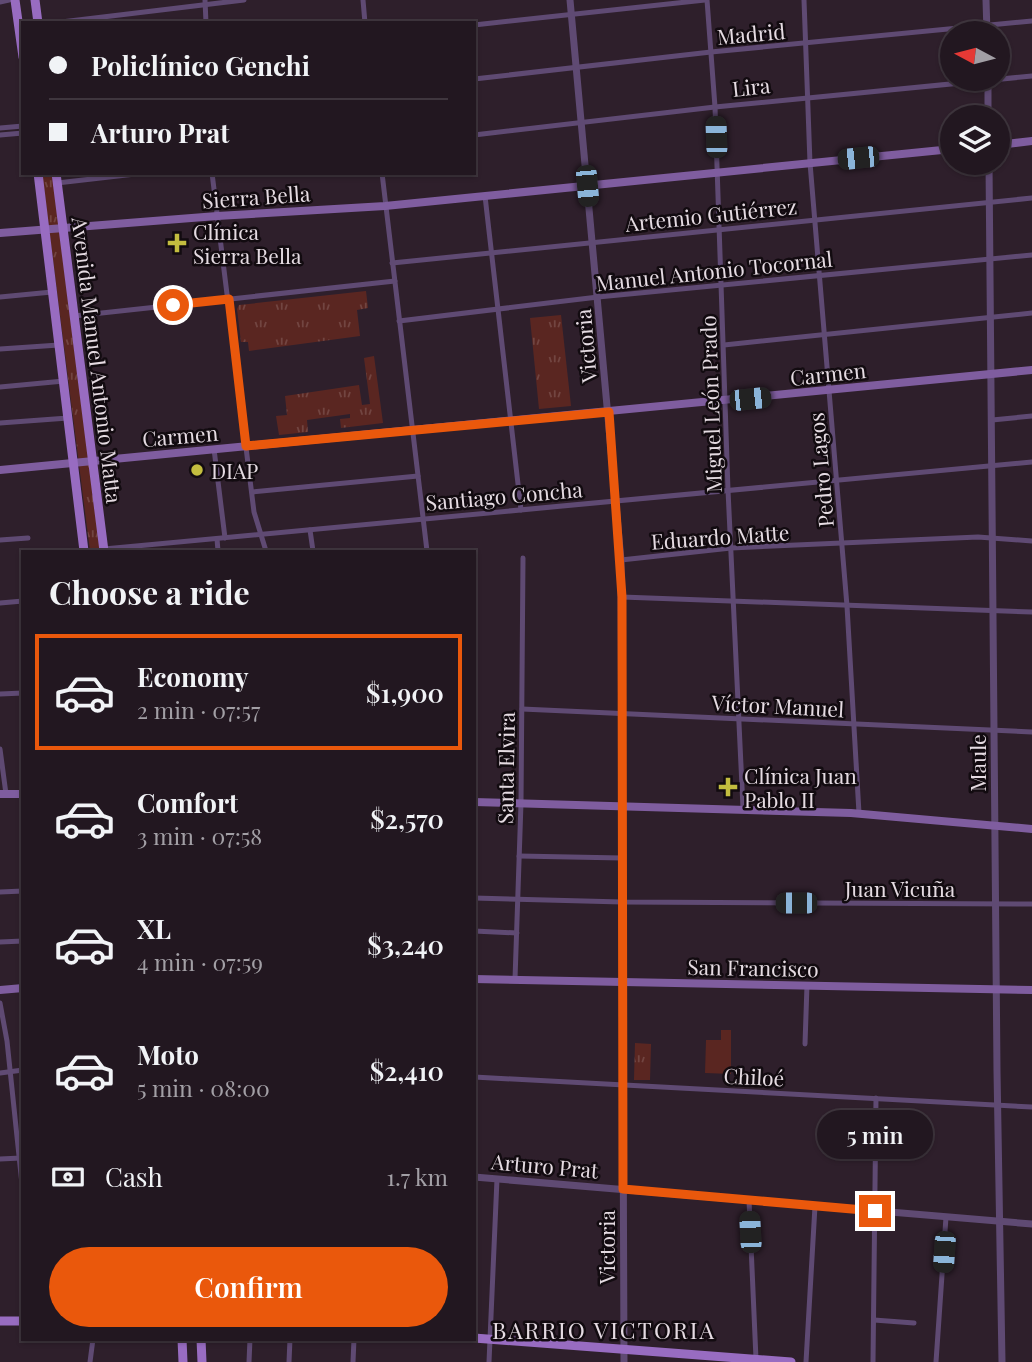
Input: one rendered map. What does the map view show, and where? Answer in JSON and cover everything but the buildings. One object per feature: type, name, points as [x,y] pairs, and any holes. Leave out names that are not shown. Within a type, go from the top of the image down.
[{"type":"main road","points":[[15,0],[21,43]]},
{"type":"main road","points":[[35,0],[38,21]]},
{"type":"main road","points":[[1010,144],[1032,141]]},
{"type":"main road","name":"Sierra Bella","points":[[63,228],[386,206],[940,150]]},
{"type":"main road","name":"Avenida Manuel Antonio Matta","points":[[38,175],[84,550]]},
{"type":"main road","name":"Avenida Manuel Antonio Matta","points":[[57,178],[104,550]]},
{"type":"main road","points":[[0,233],[63,228]]},
{"type":"main road","name":"Carmen","points":[[0,470],[1032,370]]},
{"type":"main road","points":[[3,794],[21,794]]},
{"type":"main road","points":[[476,802],[859,813],[1032,829]]},
{"type":"main road","name":"San Francisco","points":[[476,978],[1032,990]]},
{"type":"main road","points":[[0,990],[21,988]]},
{"type":"main road","points":[[0,1321],[21,1321]]},
{"type":"main road","points":[[476,1338],[624,1349],[675,1358],[791,1362]]},
{"type":"main road","points":[[182,1341],[183,1362]]},
{"type":"main road","points":[[201,1341],[202,1362]]},
{"type":"street","points":[[0,2],[9,0]]},
{"type":"street","points":[[67,21],[205,2],[244,0]]},
{"type":"street","points":[[363,0],[365,21]]},
{"type":"street","name":"Victoria","points":[[570,0],[621,559],[618,675],[622,713],[624,1362]]},
{"type":"street","points":[[476,25],[706,0]]},
{"type":"street","name":"Miguel León Prado","points":[[706,0],[715,107],[728,490],[743,808]]},
{"type":"street","name":"Pedro Lagos","points":[[804,0],[810,163],[847,606],[859,813]]},
{"type":"street","points":[[986,0],[987,21]]},
{"type":"street","points":[[205,2],[206,21]]},
{"type":"street","name":"Madrid","points":[[1010,25],[1032,21]]},
{"type":"street","name":"Madrid","points":[[476,79],[711,52],[940,33]]},
{"type":"street","name":"Lira","points":[[1010,78],[1032,76]]},
{"type":"street","name":"Lira","points":[[476,135],[940,84]]},
{"type":"street","points":[[0,128],[21,127]]},
{"type":"street","points":[[0,135],[21,134]]},
{"type":"street","points":[[57,178],[109,175]]},
{"type":"street","points":[[212,175],[252,492],[256,520],[266,550]]},
{"type":"street","points":[[382,175],[427,550]]},
{"type":"street","name":"Maule","points":[[989,175],[997,1105],[1002,1362]]},
{"type":"street","points":[[485,196],[521,510]]},
{"type":"street","name":"Artemio Gutiérrez","points":[[393,263],[1032,198]]},
{"type":"street","name":"Manuel Antonio Tocornal","points":[[400,321],[598,297],[1032,255]]},
{"type":"street","points":[[74,316],[395,281]]},
{"type":"street","points":[[0,297],[52,292]]},
{"type":"street","points":[[724,345],[1032,313]]},
{"type":"street","points":[[0,349],[59,345]]},
{"type":"street","points":[[0,387],[64,382]]},
{"type":"street","points":[[992,420],[1032,416]]},
{"type":"street","points":[[0,423],[68,418]]},
{"type":"street","points":[[214,449],[225,538]]},
{"type":"street","name":"Santiago Concha","points":[[104,550],[1032,462]]},
{"type":"street","points":[[252,492],[418,476]]},
{"type":"street","points":[[310,530],[313,550]]},
{"type":"street","name":"Eduardo Matte","points":[[621,559],[731,548],[978,537],[1032,541]]},
{"type":"street","points":[[0,540],[28,538]]},
{"type":"street","points":[[217,539],[218,550]]},
{"type":"street","name":"Santa Elvira","points":[[515,979],[521,803],[523,558]]},
{"type":"street","points":[[622,597],[1032,612]]},
{"type":"street","points":[[0,603],[21,601]]},
{"type":"street","points":[[0,694],[21,693]]},
{"type":"street","name":"Víctor Manuel","points":[[522,709],[1032,732]]},
{"type":"street","points":[[0,749],[3,794]]},
{"type":"street","points":[[519,856],[622,858]]},
{"type":"street","points":[[0,892],[21,891]]},
{"type":"street","name":"Juan Vicuña","points":[[476,898],[622,902],[1032,904]]},
{"type":"street","points":[[476,931],[517,933]]},
{"type":"street","points":[[0,942],[21,941]]},
{"type":"street","points":[[805,1044],[807,985]]},
{"type":"street","points":[[0,1003],[21,1158],[0,1159]]},
{"type":"street","points":[[0,1073],[21,1070]]},
{"type":"street","name":"Chiloé","points":[[476,1077],[1032,1107]]},
{"type":"street","points":[[873,1362],[876,1098]]},
{"type":"street","name":"Arturo Prat","points":[[476,1177],[1032,1224]]},
{"type":"street","points":[[489,1362],[497,1179]]},
{"type":"street","points":[[748,1200],[756,1359]]},
{"type":"street","points":[[806,1362],[815,1206]]},
{"type":"street","points":[[936,1362],[946,1217]]},
{"type":"street","points":[[874,1320],[914,1323]]},
{"type":"street","points":[[90,1362],[93,1341]]},
{"type":"street","points":[[249,1362],[250,1341]]},
{"type":"street","points":[[289,1362],[290,1341]]},
{"type":"street","points":[[353,1362],[354,1341]]},
{"type":"green space","points":[[42,175],[52,175],[100,550],[90,550]]},
{"type":"green space","points":[[366,291],[368,308],[357,310],[360,336],[249,351],[248,342],[241,342],[237,309],[239,305]]},
{"type":"green space","points":[[561,315],[571,406],[539,409],[530,318]]},
{"type":"green space","points":[[374,356],[383,423],[341,428],[340,419],[350,418],[350,414],[307,420],[308,432],[279,435],[276,416],[287,415],[285,396],[359,385],[362,405],[370,404],[364,358]]},
{"type":"green space","points":[[721,1030],[731,1030],[731,1074],[705,1073],[706,1040],[721,1040]]},
{"type":"green space","points":[[635,1043],[651,1044],[650,1080],[634,1080]]},
{"type":"place","name":"Clínica Sierra Bella","points":[[177,243]]},
{"type":"place","name":"DIAP","points":[[197,470]]},
{"type":"place","name":"Clínica Juan Pablo II","points":[[728,787]]},
{"type":"district","name":"BARRIO VICTORIA","points":[[604,1329]]},
{"type":"route","points":[[173,305],[229,299],[246,446],[609,412],[622,597],[623,1189],[875,1211]]}]
